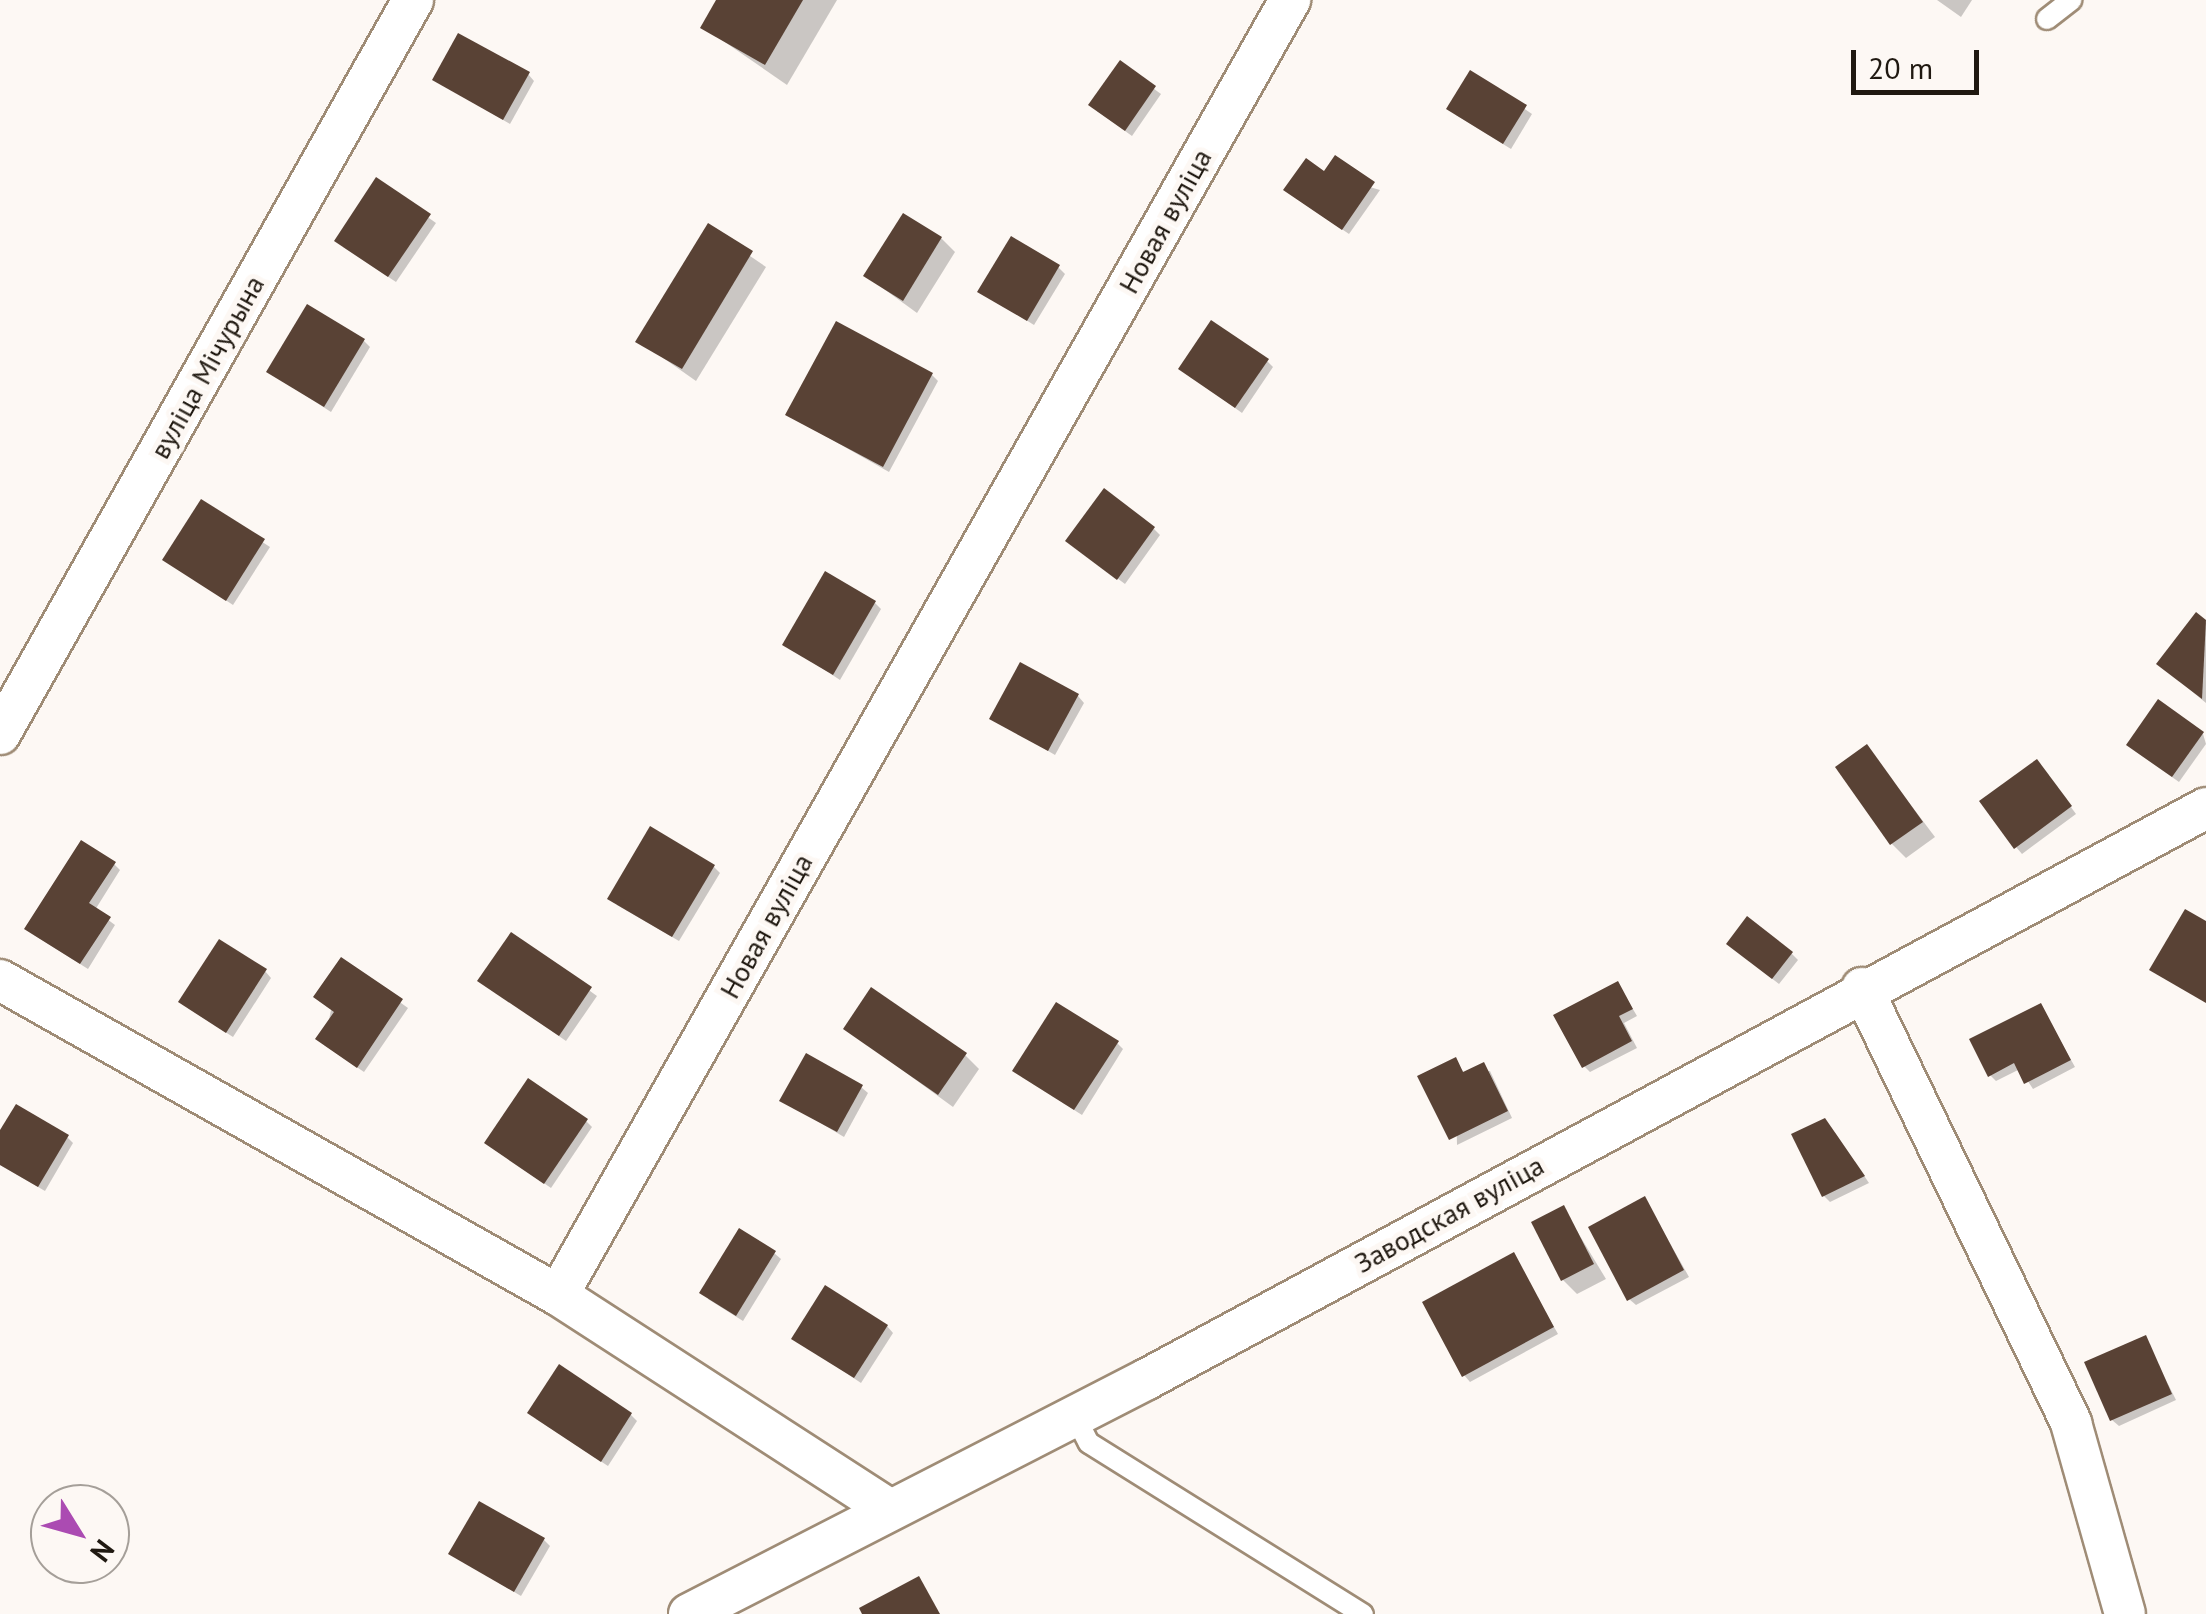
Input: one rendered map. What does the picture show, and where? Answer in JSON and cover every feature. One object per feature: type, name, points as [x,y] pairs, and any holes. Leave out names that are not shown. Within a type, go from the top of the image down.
[{"type":"street","name":"вуліца Мічурына","points":[[0,734],[414,0]]},
{"type":"street","name":"Новая вуліца","points":[[558,1295],[1290,0]]},
{"type":"street","name":"Заводская вуліца","points":[[689,1614],[1075,1416],[1862,988],[2206,808]]},
{"type":"street","points":[[0,980],[558,1295],[889,1510]]},
{"type":"street","points":[[1862,988],[2070,1423],[2121,1576],[2125,1614]]},
{"type":"lane","points":[[2047,20],[2071,0]]},
{"type":"lane","points":[[1075,1416],[1089,1443],[1363,1614]]},
{"type":"building","points":[[716,0],[803,0],[765,65],[700,28]]},
{"type":"building","points":[[458,33],[530,72],[503,120],[432,80]]},
{"type":"building","points":[[1120,60],[1156,86],[1125,131],[1088,105]]},
{"type":"building","points":[[1470,70],[1527,105],[1503,144],[1446,109]]},
{"type":"building","points":[[1335,155],[1375,182],[1342,230],[1283,190],[1306,158],[1324,171]]},
{"type":"building","points":[[376,177],[431,214],[388,277],[334,241]]},
{"type":"building","points":[[903,213],[942,237],[903,301],[863,276]]},
{"type":"building","points":[[708,223],[753,251],[682,369],[635,342]]},
{"type":"building","points":[[1011,236],[1060,265],[1027,321],[977,292]]},
{"type":"building","points":[[307,304],[365,339],[324,407],[266,372]]},
{"type":"building","points":[[1211,320],[1269,359],[1235,408],[1178,369]]},
{"type":"building","points":[[836,321],[933,373],[883,467],[785,415]]},
{"type":"building","points":[[1104,488],[1155,527],[1117,580],[1065,541]]},
{"type":"building","points":[[201,499],[265,539],[226,601],[162,560]]},
{"type":"building","points":[[825,571],[876,601],[833,675],[782,645]]},
{"type":"building","points":[[2196,612],[2206,620],[2202,699],[2156,664]]},
{"type":"building","points":[[1020,662],[1079,694],[1048,751],[989,719]]},
{"type":"building","points":[[2158,699],[2204,732],[2172,777],[2126,745]]},
{"type":"building","points":[[1867,744],[1923,822],[1890,845],[1835,767]]},
{"type":"building","points":[[2037,759],[2072,806],[2014,849],[1979,801]]},
{"type":"building","points":[[650,826],[715,865],[672,937],[607,899]]},
{"type":"building","points":[[81,840],[116,862],[89,903],[111,917],[80,964],[24,929]]},
{"type":"building","points":[[2185,909],[2206,921],[2206,1003],[2149,970]]},
{"type":"building","points":[[1747,916],[1793,952],[1772,979],[1726,944]]},
{"type":"building","points":[[511,932],[592,987],[559,1036],[477,981]]},
{"type":"building","points":[[219,939],[267,969],[226,1033],[178,1002]]},
{"type":"building","points":[[341,957],[403,999],[357,1068],[315,1039],[334,1012],[313,997]]},
{"type":"building","points":[[1618,981],[1633,1009],[1619,1016],[1632,1041],[1582,1068],[1553,1015]]},
{"type":"building","points":[[871,987],[967,1053],[938,1095],[843,1029]]},
{"type":"building","points":[[1056,1002],[1119,1041],[1074,1110],[1012,1071]]},
{"type":"building","points":[[2041,1003],[2071,1060],[2024,1084],[2014,1063],[1988,1077],[1969,1039]]},
{"type":"building","points":[[806,1053],[863,1085],[837,1132],[779,1101]]},
{"type":"building","points":[[1456,1057],[1463,1072],[1484,1062],[1508,1111],[1449,1140],[1417,1076]]},
{"type":"building","points":[[528,1078],[588,1119],[544,1184],[484,1143]]},
{"type":"building","points":[[16,1104],[69,1135],[38,1187],[0,1165],[0,1130]]},
{"type":"building","points":[[1825,1118],[1865,1176],[1822,1197],[1791,1134]]},
{"type":"building","points":[[1645,1196],[1684,1270],[1627,1301],[1588,1227]]},
{"type":"building","points":[[1564,1205],[1594,1264],[1561,1281],[1531,1222]]},
{"type":"building","points":[[739,1228],[776,1251],[736,1316],[699,1293]]},
{"type":"building","points":[[1514,1252],[1554,1327],[1462,1377],[1422,1302]]},
{"type":"building","points":[[825,1285],[888,1325],[854,1378],[791,1339]]},
{"type":"building","points":[[2146,1335],[2172,1394],[2110,1421],[2084,1362]]},
{"type":"building","points":[[559,1364],[632,1413],[601,1462],[527,1413]]},
{"type":"building","points":[[479,1501],[545,1538],[514,1592],[448,1554]]},
{"type":"building","points":[[919,1576],[940,1614],[862,1614],[859,1608]]}]
